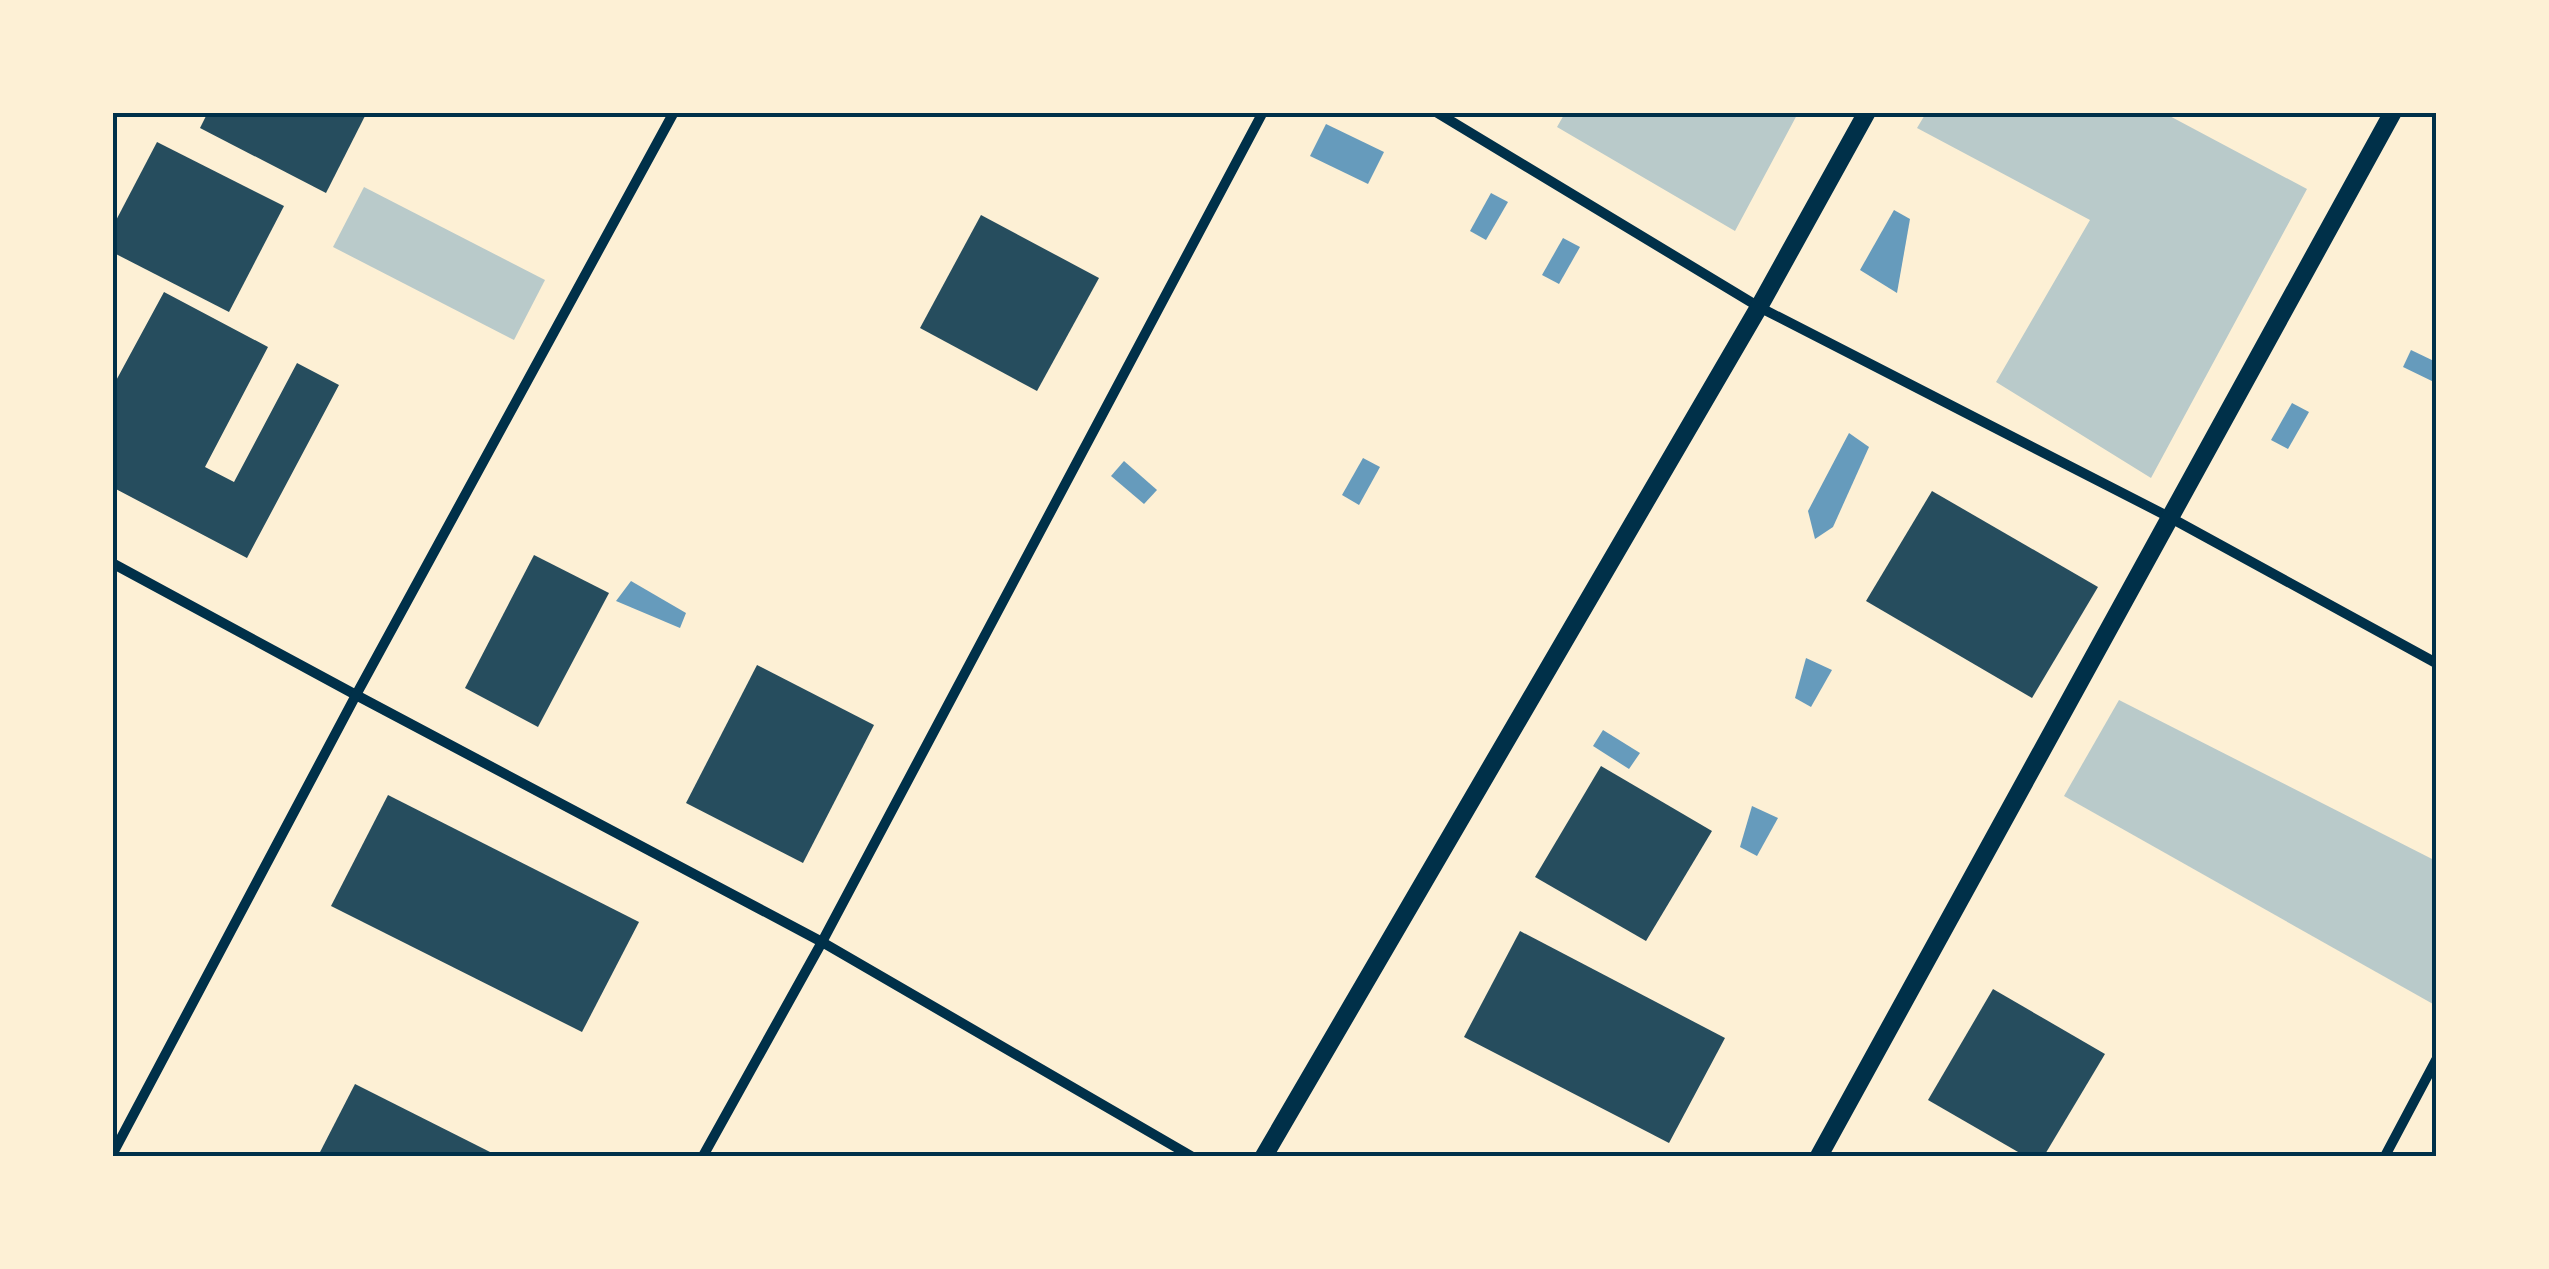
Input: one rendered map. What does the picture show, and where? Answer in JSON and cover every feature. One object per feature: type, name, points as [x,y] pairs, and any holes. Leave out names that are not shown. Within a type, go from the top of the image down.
[{"type":"street","points":[[112,1156],[356,695],[674,112]]},
{"type":"street","points":[[703,1156],[822,942],[1263,112]]},
{"type":"street","points":[[1436,112],[1759,307],[2170,518],[2436,663]]},
{"type":"street","points":[[1264,1156],[1759,307],[1867,112]]},
{"type":"street","points":[[1820,1156],[2393,112]]},
{"type":"street","points":[[112,563],[822,942],[1190,1156]]},
{"type":"street","points":[[2385,1156],[2436,1060]]},
{"type":"shaded area","points":[[1565,112],[1798,113],[1735,231],[1557,127]]},
{"type":"shaded area","points":[[1926,113],[2164,113],[2307,189],[2151,478],[1996,382],[2090,220],[1917,128]]},
{"type":"shaded area","points":[[364,187],[545,280],[514,340],[333,247]]},
{"type":"shaded area","points":[[2119,700],[2436,861],[2433,1004],[2064,796]]},
{"type":"water","points":[[1326,124],[1384,152],[1368,184],[1310,156]]},
{"type":"water","points":[[1491,193],[1508,202],[1486,240],[1470,231]]},
{"type":"water","points":[[1894,210],[1910,219],[1897,293],[1860,270]]},
{"type":"water","points":[[1563,238],[1580,247],[1559,284],[1542,275]]},
{"type":"water","points":[[2411,350],[2436,362],[2436,383],[2403,367]]},
{"type":"water","points":[[2292,403],[2309,412],[2288,449],[2271,440]]},
{"type":"water","points":[[1849,433],[1869,447],[1833,527],[1815,539],[1808,511]]},
{"type":"water","points":[[1363,458],[1380,467],[1359,505],[1342,495]]},
{"type":"water","points":[[1124,461],[1157,490],[1144,504],[1111,476]]},
{"type":"water","points":[[631,581],[686,613],[680,628],[616,601]]},
{"type":"water","points":[[1806,658],[1832,670],[1811,707],[1795,698]]},
{"type":"water","points":[[1603,730],[1640,753],[1629,769],[1593,746]]},
{"type":"water","points":[[1752,806],[1778,818],[1757,856],[1740,847]]},
{"type":"building","points":[[208,112],[367,112],[326,193],[200,128]]},
{"type":"building","points":[[157,142],[284,206],[229,312],[112,252],[112,228]]},
{"type":"building","points":[[981,215],[1099,278],[1037,391],[920,328]]},
{"type":"building","points":[[164,292],[268,347],[205,467],[234,482],[297,363],[339,385],[247,558],[112,487],[112,388]]},
{"type":"building","points":[[1932,491],[2098,587],[2032,698],[1866,601]]},
{"type":"building","points":[[534,555],[609,593],[538,727],[465,688]]},
{"type":"building","points":[[757,665],[874,725],[803,863],[686,803]]},
{"type":"building","points":[[1601,766],[1712,831],[1646,941],[1535,877]]},
{"type":"building","points":[[388,795],[639,922],[582,1032],[331,906]]},
{"type":"building","points":[[1520,931],[1725,1038],[1669,1143],[1464,1037]]},
{"type":"building","points":[[1993,989],[2105,1054],[2044,1156],[2025,1156],[1928,1100]]},
{"type":"building","points":[[355,1084],[498,1156],[318,1156]]}]
